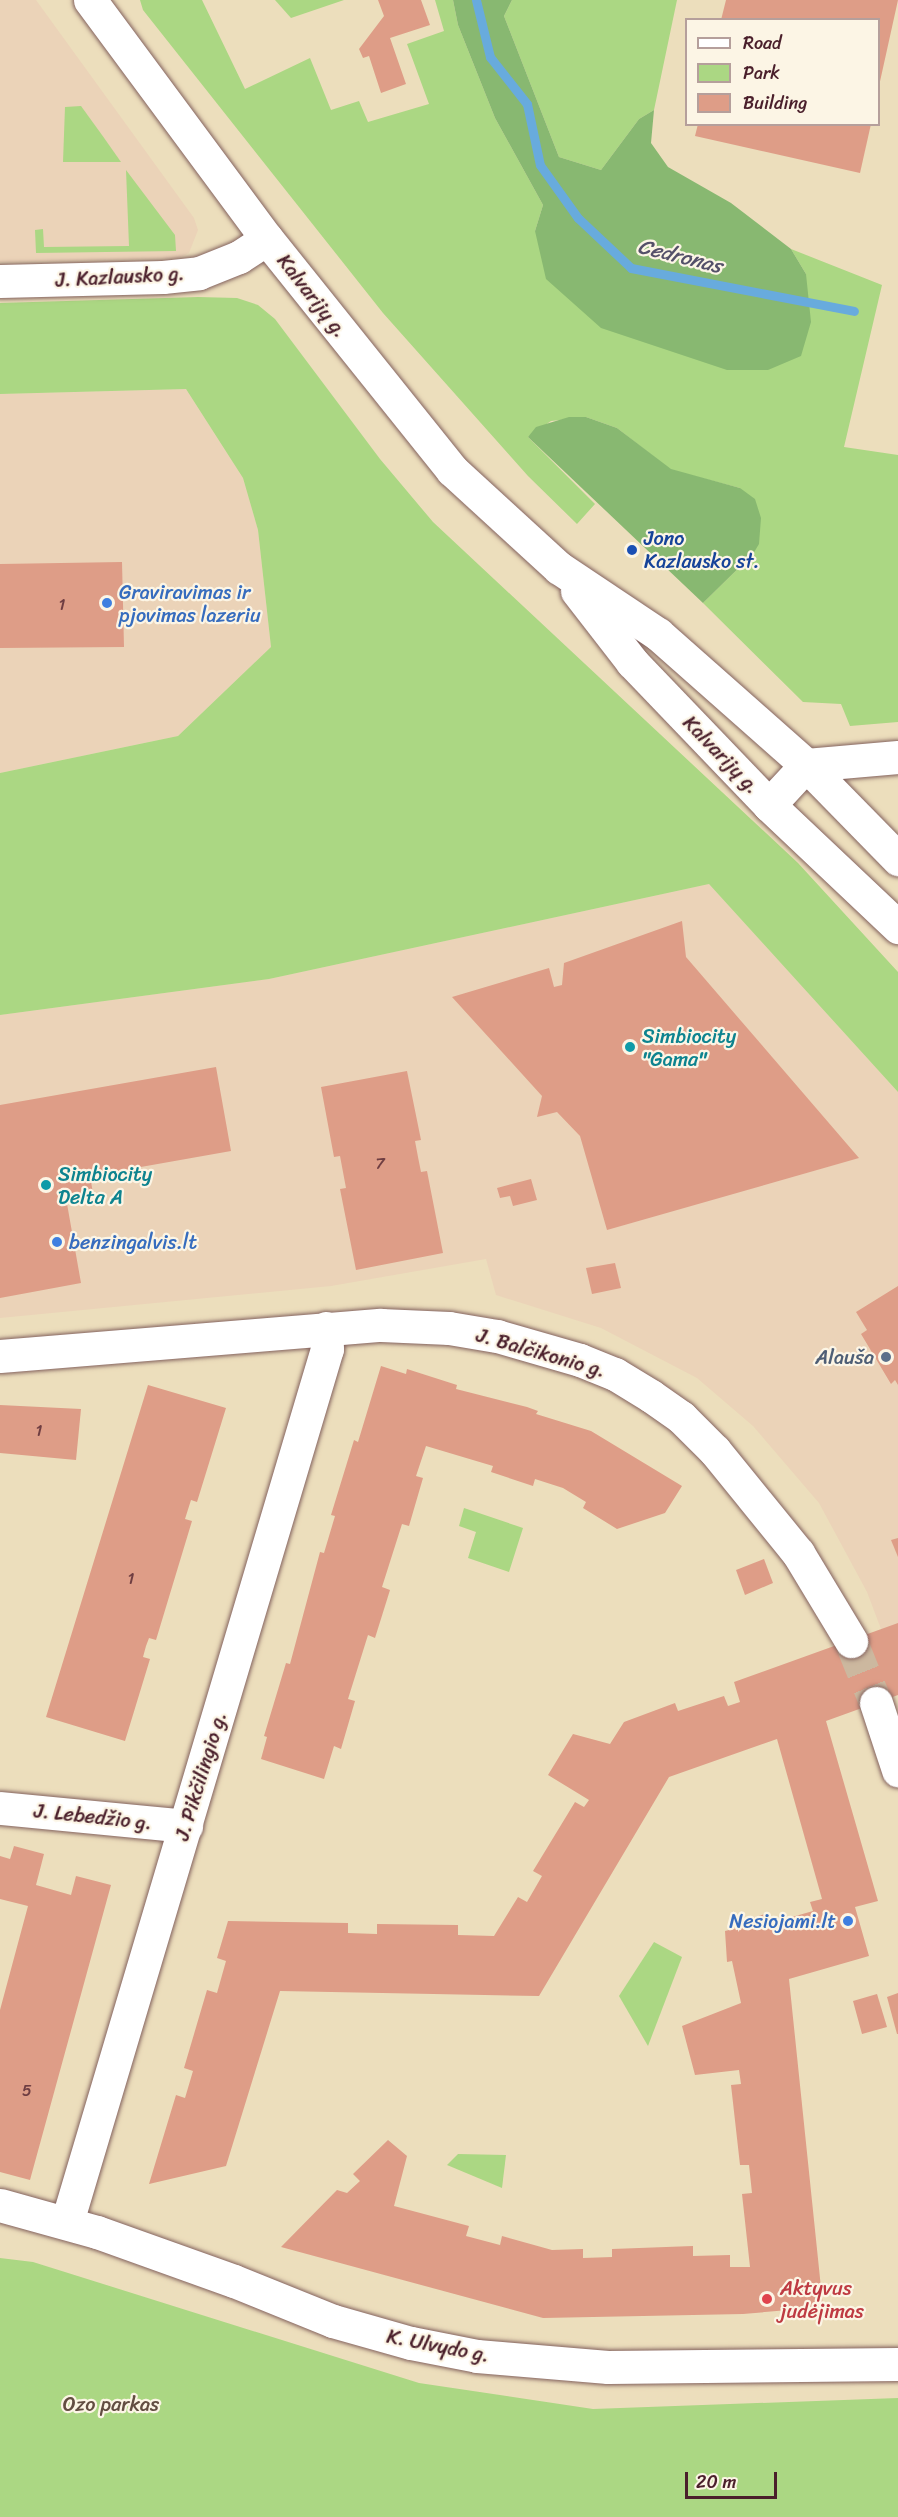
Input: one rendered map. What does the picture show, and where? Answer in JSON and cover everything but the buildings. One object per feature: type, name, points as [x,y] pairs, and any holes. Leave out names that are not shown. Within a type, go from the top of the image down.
[{"type":"street","name":"Kalvarijų g.","points":[[90,0],[267,239],[452,470],[559,568],[658,634],[806,765],[898,859]]},
{"type":"street","name":"J. Kazlausko g.","points":[[0,281],[199,273],[238,257],[267,239]]},
{"type":"street","name":"Kalvarijų g.","points":[[559,568],[632,662],[769,805],[898,927]]},
{"type":"street","points":[[769,805],[806,765],[898,757]]},
{"type":"street","name":"J. Balčikonio g.","points":[[0,1356],[381,1325],[478,1332],[568,1357],[615,1374],[681,1417],[755,1496],[823,1591],[851,1641]]},
{"type":"street","name":"J. Pikčilingio g.","points":[[67,2222],[327,1349],[326,1328]]},
{"type":"street","points":[[876,1703],[898,1770]]},
{"type":"street","name":"J. Lebedžio g.","points":[[0,1808],[186,1826]]},
{"type":"street","name":"K. Ulvydo g.","points":[[0,2205],[67,2222],[234,2281],[333,2322],[411,2343],[477,2356],[608,2367],[898,2364]]},
{"type":"shaded area","points":[[0,0],[36,0],[194,218],[198,230],[189,253],[178,258],[0,262]]},
{"type":"shaded area","points":[[186,389],[243,478],[258,530],[271,647],[178,736],[0,773],[0,394]]},
{"type":"shaded area","points":[[709,884],[898,1092],[898,1674],[867,1592],[819,1503],[753,1426],[697,1378],[601,1328],[496,1295],[486,1259],[331,1286],[0,1318],[0,1015],[269,979]]},
{"type":"green space","points":[[140,0],[202,0],[245,89],[310,58],[331,110],[359,101],[368,122],[429,104],[407,44],[444,31],[435,0],[453,0],[458,25],[495,118],[543,205],[535,231],[806,274],[791,249],[882,285],[844,447],[898,455],[898,722],[850,726],[841,704],[803,702],[703,603],[753,554],[740,488],[671,470],[617,428],[586,417],[551,421],[528,437],[595,504],[577,524],[528,476],[383,313],[143,10]]},
{"type":"green space","points":[[275,0],[344,0],[291,18]]},
{"type":"green space","points":[[453,0],[512,0],[504,16],[559,157],[601,170],[639,119],[654,110],[651,143],[668,167],[731,203],[791,249],[806,274],[811,322],[801,356],[768,370],[727,370],[601,328],[546,279],[535,231],[543,205],[495,118],[458,25]]},
{"type":"green space","points":[[512,0],[677,0],[654,110],[639,119],[601,170],[559,157],[504,16]]},
{"type":"green space","points":[[81,106],[121,162],[63,162],[65,107]]},
{"type":"green space","points":[[126,170],[175,235],[176,251],[36,253],[35,230],[43,229],[44,247],[129,246]]},
{"type":"green space","points":[[198,297],[237,298],[258,305],[275,319],[380,459],[433,522],[798,863],[898,972],[898,1092],[709,884],[269,979],[0,1015],[0,773],[178,736],[271,647],[258,530],[243,478],[186,389],[0,394],[0,303]]},
{"type":"green space","points":[[569,417],[586,417],[617,428],[671,469],[740,488],[755,499],[761,518],[759,544],[753,554],[703,603],[528,437],[536,427]]},
{"type":"green space","points":[[464,1508],[523,1528],[509,1572],[468,1558],[476,1532],[459,1526]]},
{"type":"green space","points":[[654,1942],[682,1957],[648,2046],[619,1996]]},
{"type":"green space","points":[[458,2154],[506,2155],[502,2188],[447,2165]]},
{"type":"green space","name":"Ozo parkas","points":[[0,2258],[33,2262],[419,2383],[593,2409],[898,2398],[898,2517],[0,2517]]},
{"type":"waterway","name":"Cedronas","points":[[476,0],[490,57],[527,104],[540,165],[578,218],[631,268],[854,311]]},
{"type":"tunnel","points":[[851,1641],[876,1703]]},
{"type":"place","name":"Jono Kazlausko st.","points":[[632,550]]},
{"type":"place","name":"Graviravimas ir pjovimas lazeriu","points":[[107,603]]},
{"type":"place","name":"Simbiocity \"Gama\"","points":[[630,1047]]},
{"type":"place","name":"Simbiocity Delta A","points":[[46,1185]]},
{"type":"place","name":"benzingalvis.lt","points":[[57,1242]]},
{"type":"place","name":"Alauša","points":[[886,1357]]},
{"type":"place","name":"Nesiojami.lt","points":[[848,1921]]},
{"type":"place","name":"Aktyvus judėjimas","points":[[767,2299]]}]
